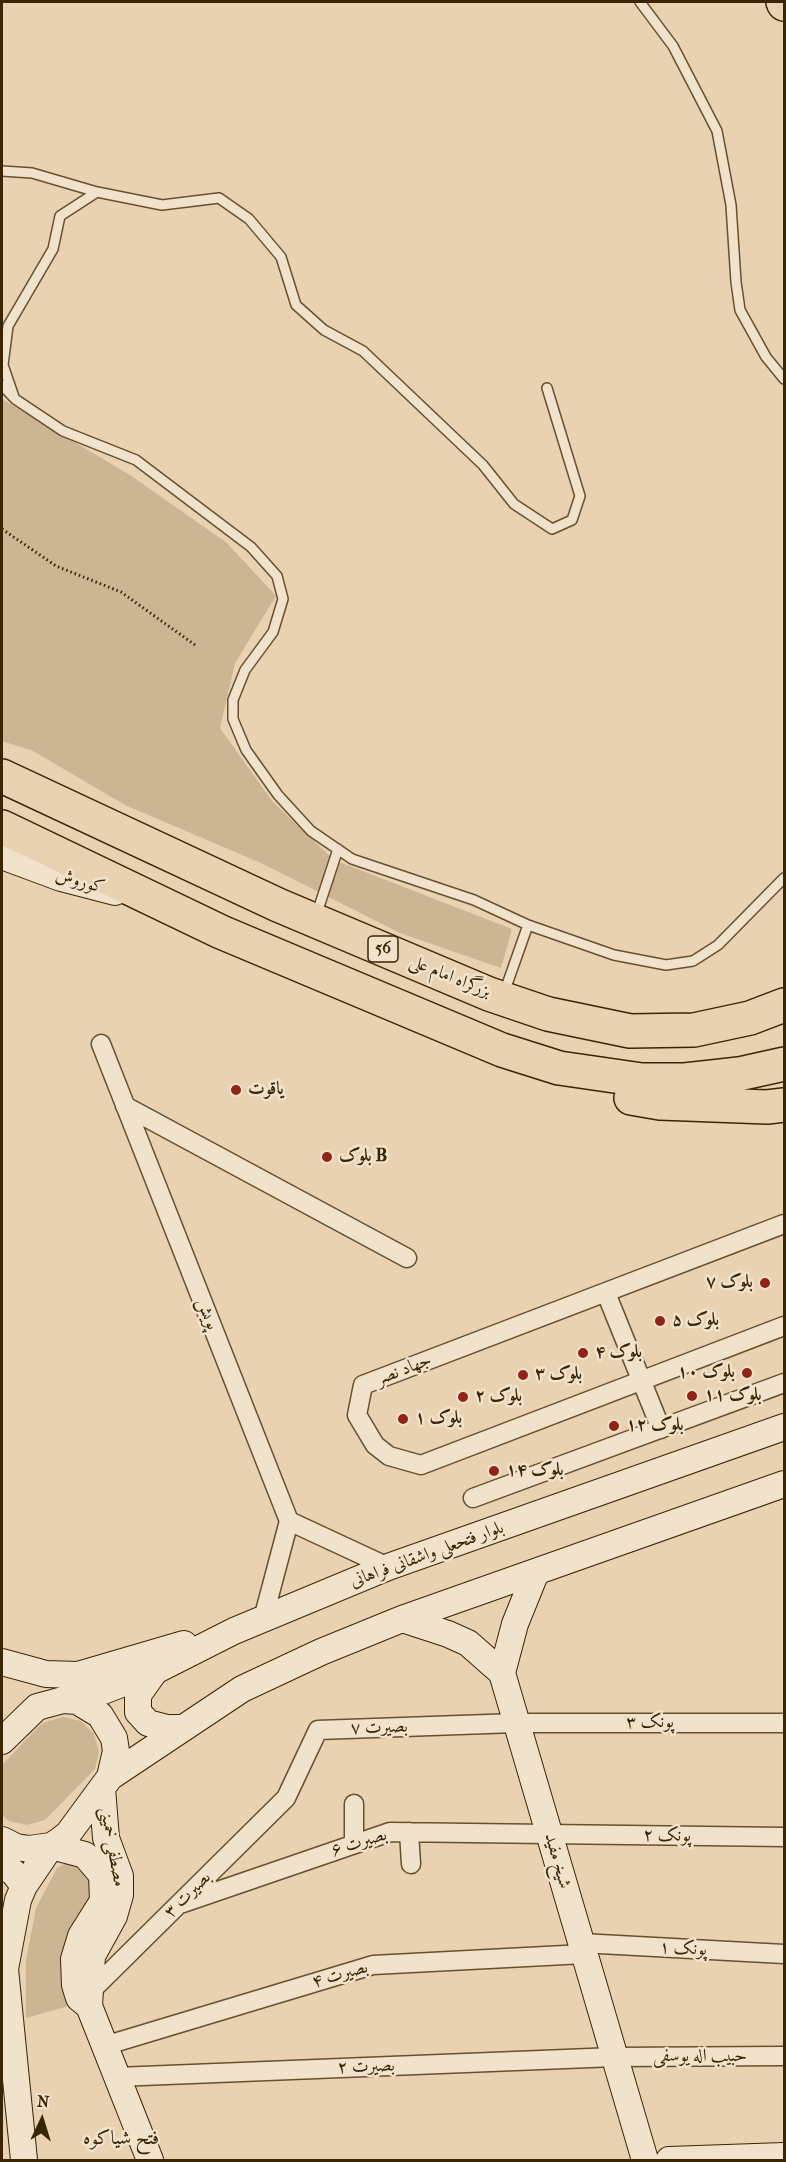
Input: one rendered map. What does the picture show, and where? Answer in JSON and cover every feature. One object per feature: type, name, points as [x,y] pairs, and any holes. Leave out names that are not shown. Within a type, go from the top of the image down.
[{"type":"highway","name":"بزرگراه امام علی","points":[[2,776],[243,890],[503,998],[548,1014],[630,1031],[694,1030],[722,1026],[784,1005]]},
{"type":"highway","points":[[2,827],[221,932],[502,1050],[559,1068],[642,1080],[685,1080],[740,1074],[784,1064]]},
{"type":"highway","points":[[221,932],[233,926],[242,916],[245,903],[243,890]]},
{"type":"highway","points":[[288,960],[282,940],[284,932],[291,923],[312,920]]},
{"type":"highway","points":[[502,1050],[568,1086],[660,1103],[767,1107],[784,1105]]},
{"type":"main road","name":"کوروش","points":[[2,856],[61,878],[161,904]]},
{"type":"main road","name":"بلوار فتحعلی واشقانی فراهانی","points":[[49,1702],[77,1701],[155,1671],[234,1631],[388,1567],[784,1427]]},
{"type":"main road","points":[[24,2160],[5,1970],[13,1919],[24,1886],[51,1846],[68,1834],[106,1783],[181,1728],[242,1689],[321,1652],[402,1619],[784,1484]]},
{"type":"main road","points":[[402,1619],[468,1643],[502,1673],[515,1624],[536,1572]]},
{"type":"main road","points":[[2,1662],[46,1674],[78,1675],[234,1631]]},
{"type":"main road","points":[[2,1666],[49,1702],[27,1715],[2,1741]]},
{"type":"main road","points":[[155,1671],[138,1695],[138,1712],[148,1723],[167,1728],[181,1728]]},
{"type":"main road","name":"شیخ مفید","points":[[502,1673],[645,2160]]},
{"type":"main road","points":[[77,1701],[100,1714],[109,1725],[116,1751],[106,1783]]},
{"type":"main road","name":"مصطفی خمینی","points":[[106,1783],[106,1838],[120,1876],[120,1894],[114,1916],[101,1935],[92,1956],[90,1999],[104,2046],[150,2160]]},
{"type":"main road","name":"مصطفی خمینی","points":[[2,1840],[16,1847],[29,1849],[51,1846],[85,1854],[98,1867],[104,1883],[103,1901],[81,1936],[74,1959],[75,1985],[79,1998],[90,1999]]},
{"type":"main road","points":[[2,1866],[13,1872],[24,1886]]},
{"type":"main road","points":[[669,2160],[784,2156]]},
{"type":"street","name":"پویش","points":[[101,1044],[289,1521]]},
{"type":"street","points":[[125,1106],[407,1258]]},
{"type":"street","name":"جهاد نصر","points":[[784,1224],[363,1385],[357,1415],[375,1444],[389,1456],[421,1465],[784,1326]]},
{"type":"street","points":[[606,1293],[661,1429]]},
{"type":"street","points":[[473,1498],[784,1383]]},
{"type":"street","points":[[263,1619],[289,1521],[388,1567]]},
{"type":"street","name":"پونک ۳","points":[[516,1723],[784,1723]]},
{"type":"street","name":"بصیرت ۷","points":[[286,1798],[318,1730],[516,1723]]},
{"type":"street","name":"بصیرت ۳","points":[[90,1999],[178,1905],[286,1798]]},
{"type":"street","points":[[354,1804],[354,1843]]},
{"type":"street","name":"بصیرت ۶","points":[[178,1905],[390,1832],[549,1834]]},
{"type":"street","points":[[409,1832],[411,1864]]},
{"type":"street","name":"پونک ۲","points":[[549,1834],[784,1837]]},
{"type":"street","name":"پونک ۱","points":[[583,1949],[784,1954]]},
{"type":"street","name":"بصیرت ۴","points":[[104,2046],[373,1965],[583,1949]]},
{"type":"street","name":"حبیب اله یوسفی","points":[[615,2057],[784,2056]]},
{"type":"street","name":"بصیرت ۲","points":[[117,2077],[615,2057]]},
{"type":"lane","points":[[640,2],[673,45],[717,131],[731,205],[740,310],[766,357],[784,379]]},
{"type":"lane","points":[[2,171],[32,173],[97,192],[162,205],[219,198],[249,219],[281,256],[296,305],[324,330],[363,351],[483,465],[514,504],[552,529],[572,520],[579,496],[547,388]]},
{"type":"lane","points":[[15,399],[3,365],[8,326],[53,249],[60,216],[97,192]]},
{"type":"lane","points":[[2,385],[15,399],[63,431],[136,460],[251,547],[277,576],[283,599],[273,632],[245,670],[233,700],[233,719],[246,750],[278,795],[311,831],[352,859],[474,900],[528,925],[614,956],[666,965],[693,961],[718,945],[784,878]]},
{"type":"lane","points":[[312,920],[338,849]]},
{"type":"lane","points":[[503,998],[528,925]]},
{"type":"path","points":[[2,529],[56,566],[121,592],[195,645]]},
{"type":"shaded area","points":[[2,399],[130,475],[227,543],[276,596],[235,663],[220,728],[272,801],[334,860],[512,929],[501,968],[400,933],[263,864],[125,805],[33,751],[2,741]]},
{"type":"shaded area","points":[[63,1717],[81,1721],[94,1734],[99,1752],[95,1769],[45,1820],[27,1825],[9,1821],[2,1815],[2,1765],[38,1727],[45,1722]]},
{"type":"shaded area","points":[[66,1863],[84,1866],[93,1886],[72,2005],[26,2018],[26,1960],[36,1908],[57,1868]]},
{"type":"place","name":"یاقوت","points":[[236,1090]]},
{"type":"place","name":"بلوک B","points":[[327,1157]]},
{"type":"place","name":"بلوک ۷","points":[[765,1283]]},
{"type":"place","name":"بلوک ۵","points":[[660,1321]]},
{"type":"place","name":"بلوک ۴","points":[[583,1353]]},
{"type":"place","name":"بلوک ۱۰","points":[[747,1373]]},
{"type":"place","name":"بلوک ۳","points":[[523,1375]]},
{"type":"place","name":"بلوک ۱۱","points":[[692,1396]]},
{"type":"place","name":"بلوک ۲","points":[[463,1397]]},
{"type":"place","name":"بلوک ۱","points":[[403,1419]]},
{"type":"place","name":"بلوک ۱۲","points":[[614,1426]]},
{"type":"place","name":"بلوک ۱۴","points":[[494,1471]]},
{"type":"district","name":"فتح شیاکوه","points":[[121,2139]]}]
